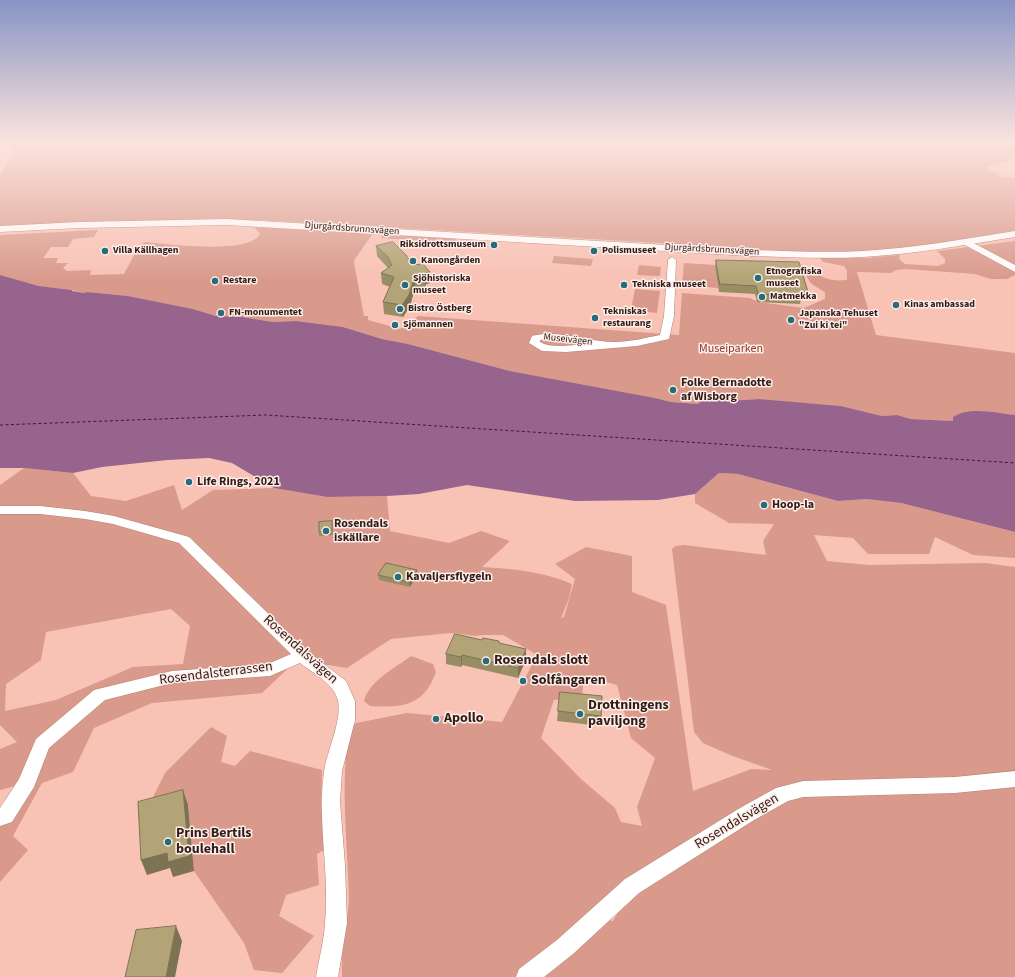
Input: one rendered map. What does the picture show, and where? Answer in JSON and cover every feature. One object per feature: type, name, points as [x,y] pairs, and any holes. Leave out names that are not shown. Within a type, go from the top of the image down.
[{"type":"street","name":"Djurgårdsbrunnsvägen","points":[[0,229],[78,225],[233,222],[816,255],[890,252],[1015,234]]},
{"type":"street","points":[[966,242],[1015,269]]},
{"type":"street","name":"Museivägen","points":[[616,345],[545,336],[536,338],[534,343],[542,348],[566,349],[616,345],[637,343],[665,337],[672,260]]},
{"type":"street","name":"Rosendalsvägen","points":[[0,510],[40,510],[85,515],[114,520],[184,540],[302,656],[340,685],[347,701],[346,720],[333,771],[331,802],[336,923],[327,977]]},
{"type":"street","name":"Rosendalsterrassen","points":[[0,818],[5,816],[27,782],[42,744],[100,695],[172,677],[270,670],[302,656]]},
{"type":"street","name":"Rosendalsvägen","points":[[526,977],[565,947],[602,911],[632,886],[747,814],[783,794],[803,789],[955,785],[1015,779]]},
{"type":"green space","points":[[0,190],[1015,190],[1015,233],[930,246],[878,251],[831,253],[256,220],[0,226]]},
{"type":"green space","name":"Museiparken","points":[[247,227],[373,233],[355,259],[354,263],[364,316],[368,316],[368,320],[400,329],[418,316],[679,335],[682,293],[750,298],[758,302],[804,308],[825,299],[825,292],[810,282],[805,270],[817,272],[831,280],[847,280],[847,271],[844,266],[823,262],[820,258],[868,258],[899,255],[900,260],[905,264],[938,266],[945,263],[945,259],[937,251],[1015,241],[1015,275],[1007,279],[991,279],[975,274],[906,269],[896,270],[891,273],[857,272],[876,335],[1015,353],[1015,415],[975,411],[953,421],[911,419],[897,415],[882,416],[841,406],[759,399],[728,401],[710,398],[698,404],[671,402],[510,371],[408,344],[382,339],[343,327],[296,321],[273,322],[242,317],[216,316],[193,309],[128,296],[87,292],[84,293],[39,286],[0,275],[0,235],[98,230],[94,237],[73,239],[68,247],[51,247],[43,258],[58,258],[56,263],[68,263],[63,268],[67,271],[91,270],[90,275],[124,274],[139,246],[145,242],[207,247],[241,244],[253,240],[260,234],[255,228]]},
{"type":"green space","points":[[383,234],[454,238],[456,240],[452,243],[381,238]]},
{"type":"green space","points":[[554,256],[593,259],[591,266],[552,263]]},
{"type":"green space","points":[[684,263],[715,265],[718,288],[682,285]]},
{"type":"green space","points":[[639,265],[661,267],[660,276],[637,275]]},
{"type":"green space","points":[[635,289],[660,291],[657,313],[631,310]]},
{"type":"green space","points":[[24,468],[73,473],[91,496],[126,501],[174,485],[182,510],[213,490],[274,488],[327,497],[387,496],[390,531],[449,543],[481,531],[510,541],[482,567],[539,573],[572,584],[569,598],[561,618],[564,617],[575,579],[555,564],[586,547],[632,556],[632,592],[666,605],[693,791],[751,769],[772,770],[730,755],[703,743],[694,732],[672,549],[675,546],[684,545],[766,555],[763,541],[774,524],[729,523],[695,503],[695,494],[719,473],[738,474],[838,501],[867,499],[901,503],[1015,532],[1015,558],[973,555],[935,537],[929,554],[868,554],[853,538],[814,535],[827,561],[869,565],[985,563],[1015,567],[1015,977],[342,977],[342,954],[349,901],[345,779],[346,755],[350,735],[356,723],[407,713],[502,722],[536,657],[534,653],[503,635],[475,636],[451,633],[391,639],[347,668],[297,660],[262,693],[152,703],[94,728],[73,772],[42,783],[13,836],[28,850],[0,882],[0,812],[15,786],[0,790],[0,749],[17,742],[0,725],[0,485]],"holes":[[[171,609],[190,626],[183,664],[133,667],[56,700],[5,711],[6,684],[41,660],[46,632]],[[584,676],[617,685],[631,738],[655,758],[637,807],[642,826],[621,822],[615,808],[581,779],[541,738],[554,700],[582,696]],[[638,881],[612,922],[601,906]]]},
{"type":"green space","points":[[411,656],[433,664],[436,672],[425,692],[418,698],[402,705],[382,707],[370,706],[364,701],[371,687],[377,681]]},
{"type":"green space","points":[[211,727],[227,736],[221,762],[235,766],[250,751],[322,770],[321,810],[323,817],[325,849],[317,854],[319,885],[286,895],[279,916],[314,936],[282,973],[254,970],[244,943],[194,871],[188,805],[143,817],[165,773]]},
{"type":"shaded area","points":[[0,275],[39,286],[84,293],[87,292],[128,296],[193,309],[216,316],[242,317],[273,322],[296,321],[343,327],[382,339],[408,344],[510,371],[671,402],[698,404],[703,399],[710,398],[728,401],[759,399],[841,406],[882,416],[897,415],[911,419],[953,421],[953,417],[975,411],[1015,415],[1015,532],[901,503],[867,499],[838,501],[738,474],[719,473],[695,494],[658,500],[575,501],[467,485],[419,494],[327,497],[274,488],[232,463],[209,458],[167,460],[102,467],[73,473],[24,468],[0,468]]},
{"type":"building","points":[[393,242],[406,255],[412,265],[423,264],[430,272],[425,273],[425,276],[415,276],[409,295],[402,305],[383,302],[394,277],[381,273],[392,265],[387,256],[376,246]]},
{"type":"building","name":"Etnografiska museet","points":[[716,260],[799,262],[808,292],[800,292],[801,296],[758,294],[756,286],[720,284]]},
{"type":"building","points":[[332,521],[332,530],[319,532],[319,522]]},
{"type":"building","name":"Kavaljersflygeln","points":[[386,563],[417,570],[409,582],[378,575]]},
{"type":"building","points":[[455,634],[482,640],[483,638],[499,641],[499,643],[526,649],[518,668],[462,655],[461,657],[446,654]]},
{"type":"building","points":[[560,692],[602,696],[601,716],[558,711]]},
{"type":"building","name":"Prins Bertils boulehall","points":[[183,790],[189,856],[168,862],[167,853],[141,860],[138,802]]},
{"type":"building","points":[[176,926],[166,977],[125,977],[136,930]]},
{"type":"ferry route","points":[[0,425],[266,415],[1015,463]]},
{"type":"place","name":"Riksidrottsmuseum","points":[[494,245]]},
{"type":"place","name":"Villa Källhagen","points":[[105,251]]},
{"type":"place","name":"Polismuseet","points":[[594,251]]},
{"type":"place","name":"Kanongården","points":[[413,261]]},
{"type":"place","name":"Etnografiska museet","points":[[758,278]]},
{"type":"place","name":"Restare","points":[[215,281]]},
{"type":"place","name":"Sjöhistoriska museet","points":[[405,285]]},
{"type":"place","name":"Tekniska museet","points":[[624,285]]},
{"type":"place","name":"Matmekka","points":[[762,297]]},
{"type":"place","name":"Kinas ambassad","points":[[896,305]]},
{"type":"place","name":"Bistro Östberg","points":[[400,309]]},
{"type":"place","name":"FN-monumentet","points":[[221,313]]},
{"type":"place","name":"Tekniskas restaurang","points":[[595,318]]},
{"type":"place","name":"Japanska Tehuset \"Zui ki tei\"","points":[[791,320]]},
{"type":"place","name":"Sjömannen","points":[[395,325]]},
{"type":"place","name":"Folke Bernadotte af Wisborg","points":[[673,390]]},
{"type":"place","name":"Life Rings, 2021","points":[[189,482]]},
{"type":"place","name":"Hoop-la","points":[[764,505]]},
{"type":"place","name":"Rosendals iskällare","points":[[326,531]]},
{"type":"place","name":"Kavaljersflygeln","points":[[398,577]]},
{"type":"place","name":"Rosendals slott","points":[[486,661]]},
{"type":"place","name":"Solfångaren","points":[[523,681]]},
{"type":"place","name":"Drottningens paviljong","points":[[580,714]]},
{"type":"place","name":"Apollo","points":[[436,719]]},
{"type":"place","name":"Prins Bertils boulehall","points":[[168,842]]}]
